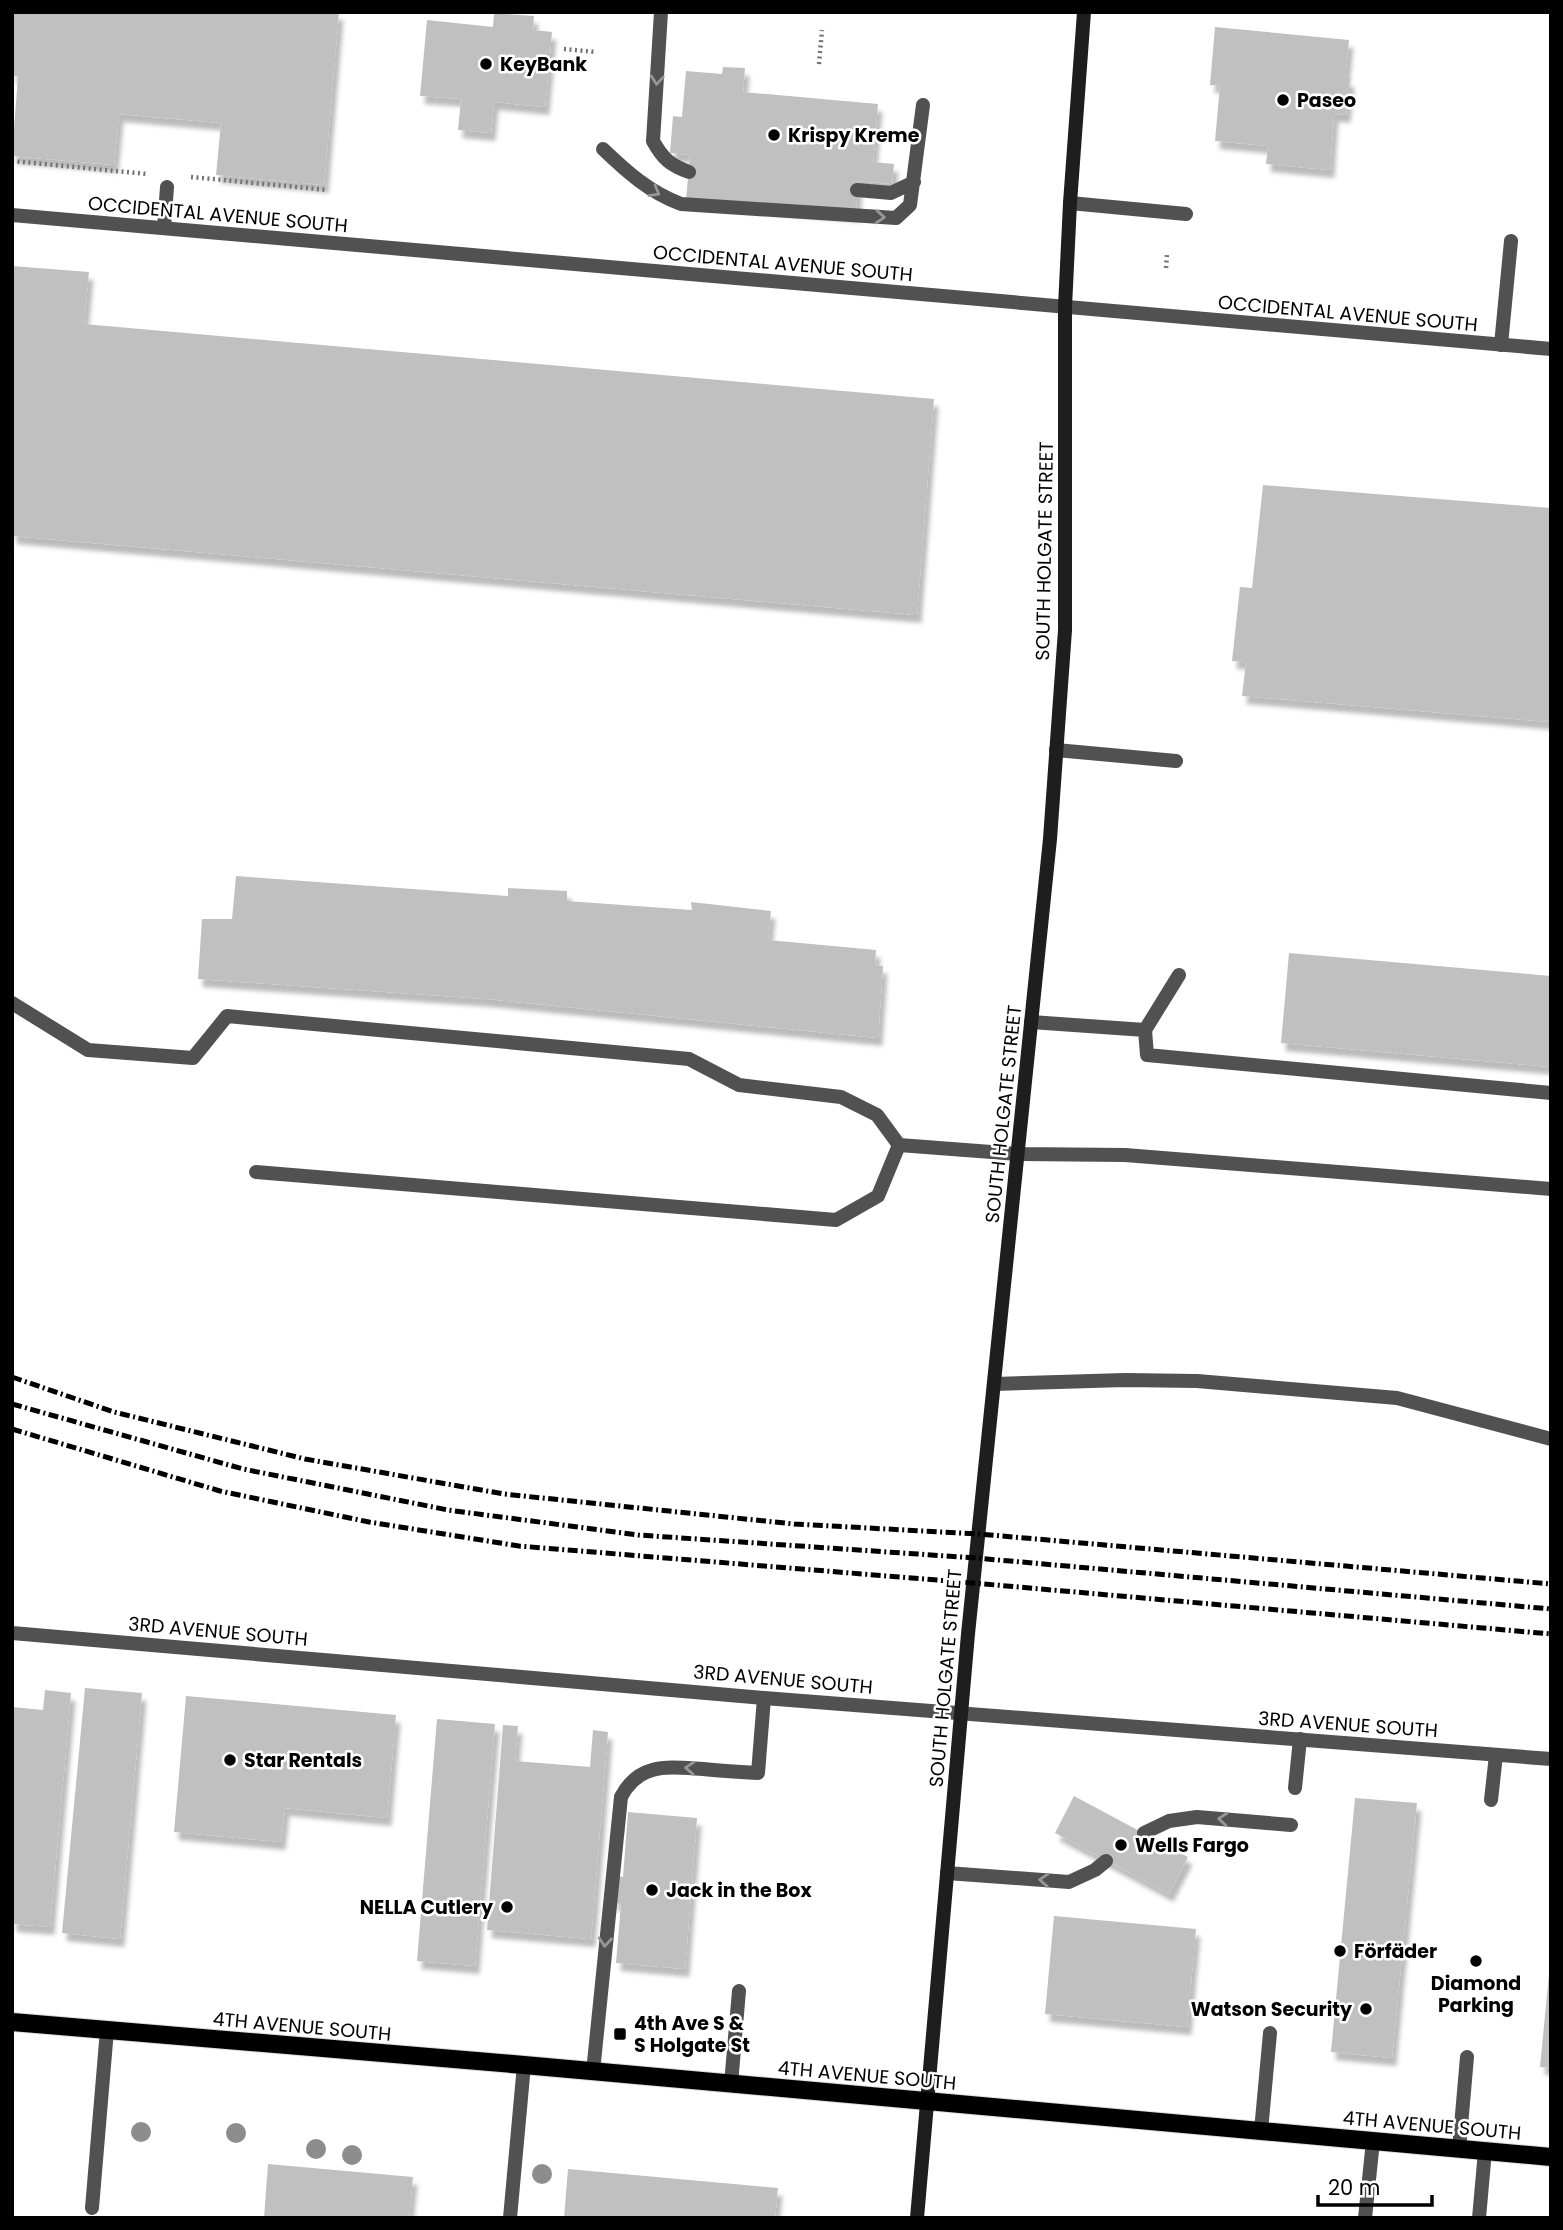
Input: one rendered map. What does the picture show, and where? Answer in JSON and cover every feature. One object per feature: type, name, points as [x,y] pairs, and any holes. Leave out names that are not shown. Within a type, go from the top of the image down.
[{"type":"main road","name":"SOUTH HOLGATE STREET","points":[[917,2218],[961,1713],[1050,839],[1065,630],[1065,307],[1084,12]]},
{"type":"main road","name":"4TH AVENUE SOUTH","points":[[12,2022],[1551,2157]]},
{"type":"street","points":[[661,12],[653,141],[662,157],[677,168],[689,172]]},
{"type":"street","points":[[603,149],[638,181],[663,197],[681,204],[896,218],[910,205],[923,105]]},
{"type":"street","points":[[857,190],[891,193],[914,182]]},
{"type":"street","points":[[164,229],[167,187]]},
{"type":"street","points":[[1070,202],[1186,214]]},
{"type":"street","name":"OCCIDENTAL AVENUE SOUTH","points":[[12,215],[1551,349]]},
{"type":"street","points":[[1501,345],[1511,241]]},
{"type":"street","points":[[1056,750],[1176,761]]},
{"type":"street","points":[[1180,975],[1145,1030],[1147,1055],[1551,1093]]},
{"type":"street","points":[[12,1003],[88,1050],[192,1058],[228,1016],[689,1059],[739,1085],[841,1097],[877,1115],[899,1145],[1018,1154],[1125,1155],[1551,1189]]},
{"type":"street","points":[[1031,1022],[1145,1030]]},
{"type":"street","points":[[256,1172],[836,1220],[878,1196],[899,1145]]},
{"type":"street","points":[[994,1384],[1197,1381],[1397,1398],[1551,1439]]},
{"type":"street","name":"3RD AVENUE SOUTH","points":[[12,1633],[764,1698],[1551,1759]]},
{"type":"street","points":[[593,2071],[621,1797],[634,1779],[659,1768],[758,1773],[764,1698]]},
{"type":"street","points":[[1295,1788],[1300,1739]]},
{"type":"street","points":[[1491,1800],[1496,1755]]},
{"type":"street","points":[[1144,1833],[1169,1821],[1197,1817],[1291,1825]]},
{"type":"street","points":[[947,1873],[1069,1882],[1095,1870],[1106,1861]]},
{"type":"street","points":[[731,2084],[739,1991]]},
{"type":"street","points":[[92,2208],[107,2030]]},
{"type":"street","points":[[1261,2131],[1270,2033]]},
{"type":"street","points":[[1459,2149],[1467,2057]]},
{"type":"street","points":[[510,2218],[524,2065]]},
{"type":"street","points":[[1365,2218],[1373,2141]]},
{"type":"street","points":[[1479,2218],[1485,2151]]},
{"type":"path","points":[[819,64],[822,30]]},
{"type":"path","points":[[564,49],[595,52]]},
{"type":"path","points":[[1166,268],[1167,253]]},
{"type":"building","points":[[12,12],[339,12],[324,185],[216,175],[221,123],[119,114],[114,165],[12,156],[18,76],[12,76]]},
{"type":"building","name":"KeyBank","points":[[494,13],[534,16],[533,30],[552,32],[545,107],[494,102],[491,133],[458,130],[461,99],[420,96],[427,20],[493,27]]},
{"type":"building","name":"Paseo","points":[[1215,27],[1349,40],[1345,79],[1350,79],[1346,115],[1334,114],[1330,170],[1266,164],[1268,146],[1215,141],[1220,85],[1210,85]]},
{"type":"building","name":"Krispy Kreme","points":[[723,67],[745,68],[743,92],[878,104],[873,162],[894,164],[892,184],[858,181],[856,214],[686,200],[690,155],[670,153],[673,116],[682,117],[686,71],[722,74]]},
{"type":"building","points":[[12,266],[89,272],[84,324],[934,399],[917,615],[12,536]]},
{"type":"building","points":[[1263,485],[1551,508],[1551,722],[1242,696],[1246,662],[1232,661],[1240,587],[1252,588]]},
{"type":"building","points":[[236,876],[508,896],[508,888],[567,891],[567,901],[692,910],[691,902],[771,911],[768,940],[876,950],[875,965],[883,966],[878,1038],[487,999],[198,979],[202,919],[232,919]]},
{"type":"building","points":[[1289,953],[1551,976],[1551,1067],[1281,1043]]},
{"type":"building","points":[[85,1688],[142,1693],[120,1939],[62,1933]]},
{"type":"building","points":[[45,1690],[71,1693],[50,1927],[12,1924],[12,1707],[43,1710]]},
{"type":"building","points":[[186,1696],[396,1715],[387,1818],[285,1808],[281,1842],[174,1832]]},
{"type":"building","points":[[437,1719],[495,1724],[475,1966],[417,1961]]},
{"type":"building","points":[[503,1725],[518,1726],[515,1761],[590,1767],[593,1730],[608,1732],[591,1939],[487,1930]]},
{"type":"building","name":"Wells Fargo","points":[[1074,1796],[1188,1857],[1169,1894],[1055,1833]]},
{"type":"building","points":[[1355,1798],[1417,1803],[1392,2058],[1331,2052]]},
{"type":"building","name":"Jack in the Box","points":[[628,1812],[697,1818],[685,1969],[616,1963],[621,1904],[613,1903],[615,1876],[623,1877]]},
{"type":"building","points":[[1054,1916],[1196,1929],[1187,2027],[1045,2014]]},
{"type":"building","points":[[1551,1974],[1551,2068],[1540,2067]]},
{"type":"building","points":[[268,2164],[413,2177],[409,2218],[264,2218]]},
{"type":"building","points":[[568,2169],[778,2188],[775,2218],[564,2218]]},
{"type":"railway","points":[[12,1377],[114,1412],[305,1459],[504,1494],[794,1524],[979,1534],[1551,1584]]},
{"type":"railway","points":[[12,1404],[243,1469],[448,1510],[638,1535],[976,1558],[1551,1609]]},
{"type":"railway","points":[[12,1429],[220,1491],[369,1522],[519,1546],[1551,1634]]},
{"type":"place","name":"KeyBank","points":[[486,64]]},
{"type":"place","name":"Paseo","points":[[1283,100]]},
{"type":"place","name":"Krispy Kreme","points":[[774,135]]},
{"type":"place","name":"Star Rentals","points":[[230,1760]]},
{"type":"place","name":"Wells Fargo","points":[[1121,1845]]},
{"type":"place","name":"Jack in the Box","points":[[652,1890]]},
{"type":"place","name":"NELLA Cutlery","points":[[507,1907]]},
{"type":"place","name":"Förfäder","points":[[1340,1951]]},
{"type":"place","name":"Diamond Parking","points":[[1476,1961]]},
{"type":"place","name":"Watson Security","points":[[1366,2009]]},
{"type":"place","name":"4th Ave S & S Holgate St","points":[[620,2034]]}]
